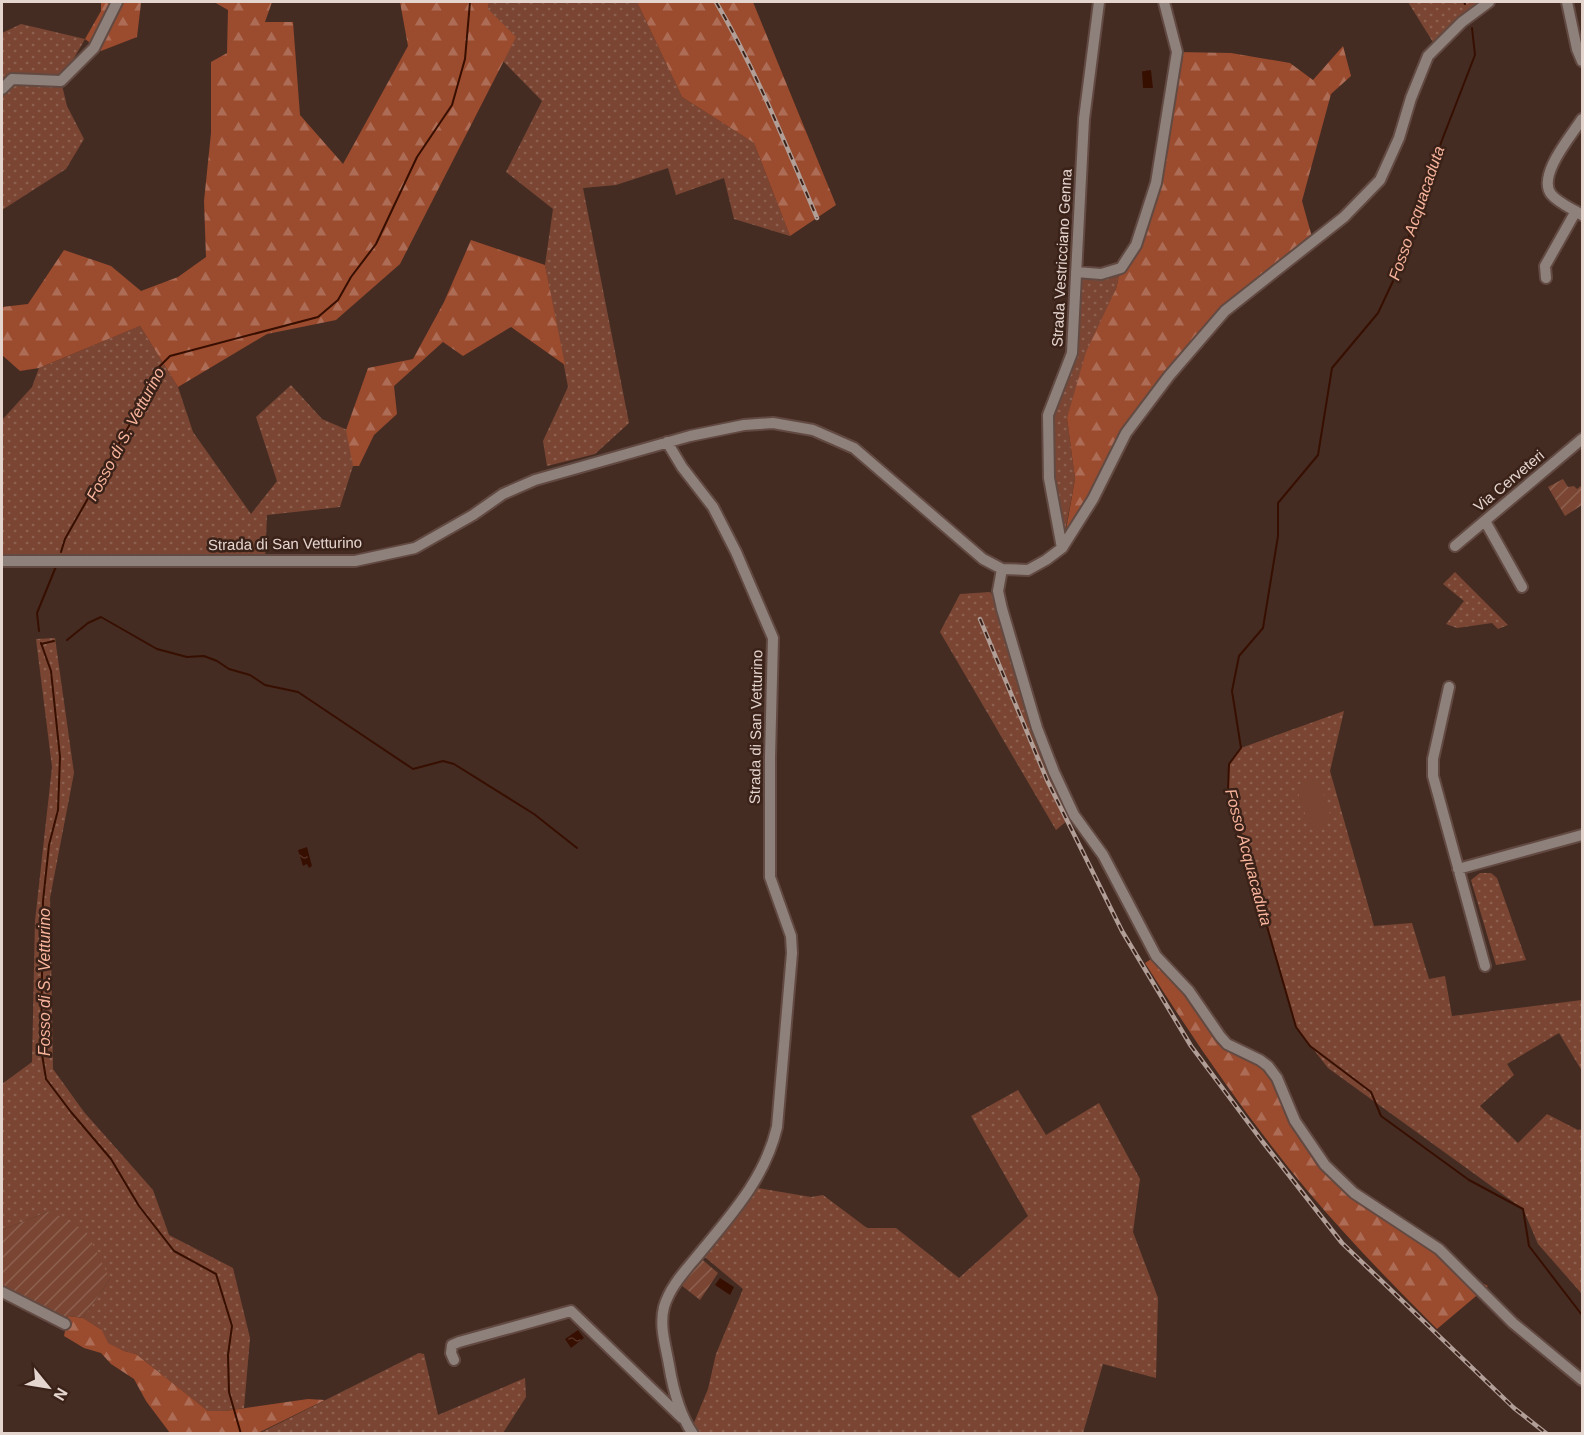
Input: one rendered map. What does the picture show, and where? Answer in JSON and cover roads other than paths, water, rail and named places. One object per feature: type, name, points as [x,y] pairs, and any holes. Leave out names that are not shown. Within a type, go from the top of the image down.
[{"type":"street","points":[[2,89],[12,79],[61,81],[94,48],[117,2]]},
{"type":"street","name":"Strada Vestricciano Genna","points":[[1062,548],[1050,478],[1048,415],[1072,353],[1084,119],[1099,2]]},
{"type":"street","points":[[1077,272],[1101,274],[1120,268],[1136,245],[1153,193],[1177,52],[1164,2]]},
{"type":"street","points":[[667,442],[744,425],[773,423],[813,430],[854,448],[982,559],[1002,569],[1028,570],[1062,548],[1093,499],[1126,433],[1168,376],[1225,311],[1344,217],[1380,180],[1399,138],[1411,98],[1428,56],[1462,22],[1489,2]]},
{"type":"street","points":[[1567,2],[1577,49],[1582,61]]},
{"type":"street","points":[[1546,278],[1545,266],[1580,213],[1550,192],[1547,179],[1555,159],[1582,119]]},
{"type":"street","name":"Via Cerveteri","points":[[1455,546],[1582,439]]},
{"type":"street","name":"Strada di San Vetturino","points":[[2,561],[355,561],[416,548],[473,515],[503,494],[535,480],[667,442],[682,467],[713,507],[736,552],[773,638],[770,877],[791,936],[792,954],[777,1127],[772,1148],[764,1168],[752,1187],[676,1281],[664,1307],[662,1324],[672,1381],[684,1420],[693,1434]]},
{"type":"street","points":[[1485,522],[1522,587]]},
{"type":"street","points":[[1002,569],[998,591],[1002,609],[1037,728],[1054,772],[1074,815],[1103,855],[1156,956],[1190,991],[1227,1044],[1260,1059],[1269,1066],[1277,1078],[1295,1121],[1325,1165],[1354,1193],[1439,1249],[1513,1323],[1582,1380]]},
{"type":"street","points":[[1449,687],[1433,759],[1433,776],[1485,966]]},
{"type":"street","points":[[1458,869],[1582,835]]},
{"type":"street","points":[[2,1292],[65,1324]]},
{"type":"street","points":[[454,1360],[451,1353],[452,1345],[459,1342],[571,1311],[684,1420]]},
{"type":"water","points":[[1151,70],[1153,88],[1143,88],[1142,71]]},
{"type":"water","points":[[307,847],[312,866],[309,868],[307,864],[303,866],[298,850]]},
{"type":"water","points":[[720,1278],[734,1287],[730,1295],[715,1285]]},
{"type":"water","points":[[578,1330],[584,1338],[571,1348],[565,1339]]},
{"type":"waterway","name":"Fosso di S. Vetturino","points":[[61,552],[65,539],[152,385],[156,370],[170,356],[318,317],[338,300],[351,277],[376,244],[417,157],[452,105],[465,59],[470,2]]},
{"type":"waterway","name":"Fosso Acquacaduta","points":[[1472,28],[1475,55],[1418,202],[1402,262],[1378,313],[1332,368],[1318,455],[1278,503],[1278,536],[1263,628],[1239,656],[1232,691],[1241,748],[1229,764],[1228,791],[1296,1027],[1310,1046],[1371,1092],[1381,1116],[1469,1180],[1523,1209],[1529,1246],[1582,1315]]},
{"type":"waterway","name":"Fosso di S. Vetturino","points":[[39,631],[37,613],[57,564]]},
{"type":"waterway","points":[[67,640],[88,623],[101,617],[157,649],[187,657],[204,656],[229,669],[250,675],[265,685],[298,692],[413,769],[443,761],[454,764],[534,814],[577,848]]},
{"type":"waterway","points":[[41,644],[54,641]]},
{"type":"waterway","name":"Fosso di S. Vetturino","points":[[41,643],[51,671],[60,757],[58,810],[49,845],[43,901],[41,1048],[46,1079],[111,1159],[139,1206],[174,1251],[216,1274],[232,1326],[228,1355],[229,1392],[241,1434]]},
{"type":"railway","points":[[716,2],[757,81],[817,218]]},
{"type":"railway","points":[[980,619],[1047,780],[1122,931],[1191,1046],[1342,1243],[1514,1408],[1547,1434]]}]
